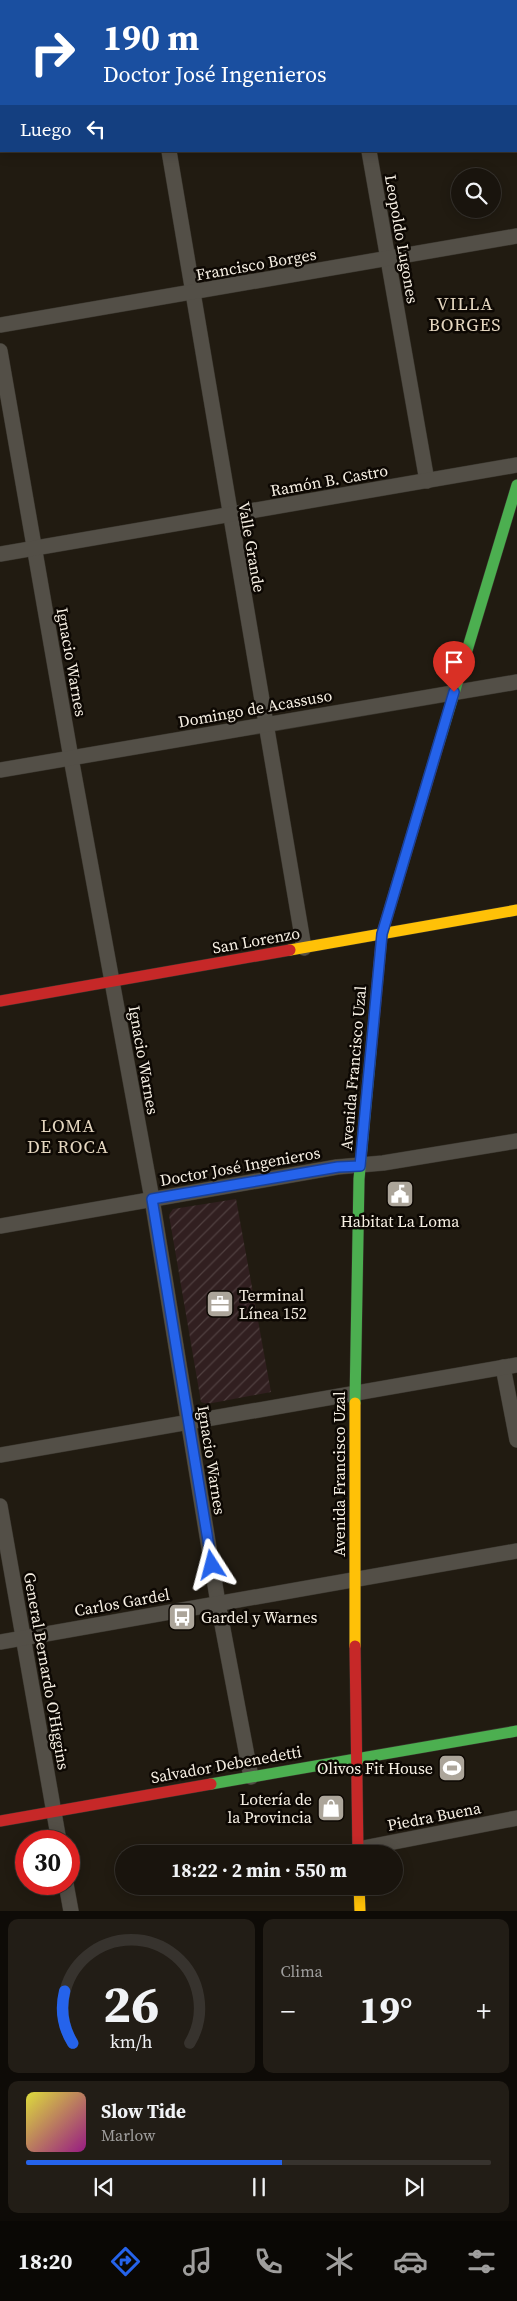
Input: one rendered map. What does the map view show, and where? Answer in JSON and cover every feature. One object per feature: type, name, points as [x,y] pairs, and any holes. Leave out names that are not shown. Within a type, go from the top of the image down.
[{"type":"main road","name":"Avenida Francisco Uzal","points":[[358,1845],[355,1758],[355,1393],[360,1166],[382,934],[517,485]]},
{"type":"main road","name":"San Lorenzo","points":[[0,1001],[517,910]]},
{"type":"main road","name":"Salvador Debenedetti","points":[[0,1821],[517,1731]]},
{"type":"main road","points":[[359,1895],[360,1911]]},
{"type":"street","name":"Valle Grande","points":[[169,152],[229,515],[304,948]]},
{"type":"street","name":"Leopoldo Lugones","points":[[369,152],[427,481]]},
{"type":"street","name":"Francisco Borges","points":[[0,325],[517,236]]},
{"type":"street","name":"Ignacio Warnes","points":[[0,350],[71,758],[152,1199],[218,1603],[251,1777]]},
{"type":"street","name":"Ramón B. Castro","points":[[0,554],[517,465]]},
{"type":"street","name":"Domingo de Acassuso","points":[[0,770],[517,682]]},
{"type":"street","name":"Doctor José Ingenieros","points":[[0,1226],[338,1167],[360,1166],[517,1141]]},
{"type":"street","points":[[0,1455],[510,1366],[517,1440]]},
{"type":"street","name":"General Bernardo O'Higgins","points":[[0,1506],[56,1830]]},
{"type":"street","name":"Carlos Gardel","points":[[0,1642],[517,1551]]},
{"type":"street","name":"Piedra Buena","points":[[387,1845],[517,1818]]},
{"type":"street","points":[[68,1895],[71,1911]]},
{"type":"shaded area","name":"Terminal Línea 152","points":[[236,1199],[271,1392],[207,1404],[201,1402],[169,1215],[173,1209]]},
{"type":"traffic: fast","points":[[439,743],[517,485]]},
{"type":"traffic: fast","points":[[355,1403],[359,1179],[371,1051]]},
{"type":"traffic: fast","points":[[211,1784],[517,1731]]},
{"type":"traffic: slow","points":[[290,950],[517,910]]},
{"type":"traffic: slow","points":[[355,1403],[355,1646]]},
{"type":"traffic: slow","points":[[359,1895],[360,1911]]},
{"type":"traffic: jam","points":[[371,1051],[382,934],[439,743]]},
{"type":"traffic: jam","points":[[0,1001],[290,950]]},
{"type":"traffic: jam","points":[[355,1646],[358,1845]]},
{"type":"traffic: jam","points":[[0,1821],[211,1784]]},
{"type":"place","name":"Habitat La Loma","points":[[400,1194]]},
{"type":"place","name":"Terminal Línea 152","points":[[220,1304]]},
{"type":"place","name":"Gardel y Warnes","points":[[182,1617]]},
{"type":"place","name":"Olivos Fit House","points":[[452,1768]]},
{"type":"place","name":"Lotería de la Provincia","points":[[331,1808]]},
{"type":"district","name":"VILLA BORGES","points":[[465,313]]},
{"type":"district","name":"LOMA DE ROCA","points":[[68,1135]]},
{"type":"route","points":[[212,1565],[152,1199],[338,1167],[360,1166],[382,934],[454,692]]}]
